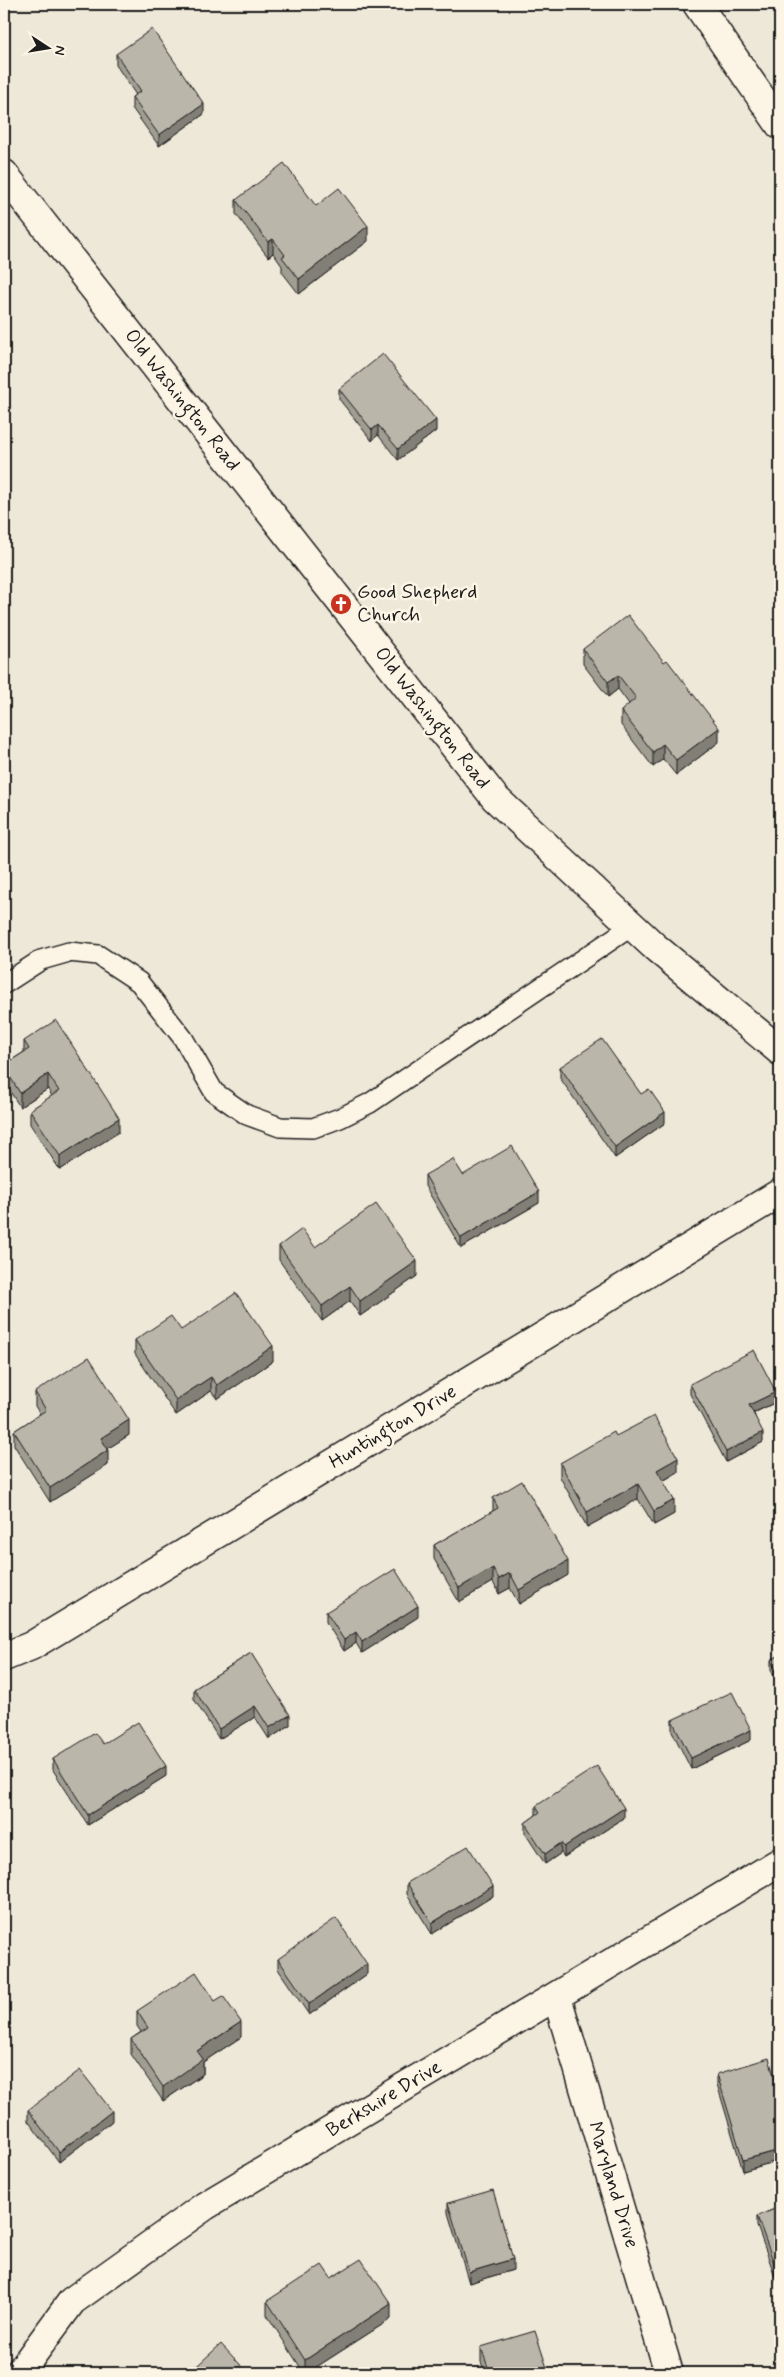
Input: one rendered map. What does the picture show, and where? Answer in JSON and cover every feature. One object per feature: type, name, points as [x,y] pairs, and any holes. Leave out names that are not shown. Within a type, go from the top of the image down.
[{"type":"street","points":[[697,4],[780,125]]},
{"type":"street","name":"Old Washington Road","points":[[4,174],[495,798],[632,926],[780,1051]]},
{"type":"street","name":"Huntington Drive","points":[[4,1657],[31,1646],[780,1193]]},
{"type":"street","name":"Berkshire Drive","points":[[19,2373],[72,2301],[204,2206],[780,1862]]},
{"type":"street","name":"Maryland Drive","points":[[557,1996],[669,2373]]},
{"type":"lane","points":[[4,984],[41,960],[68,952],[98,955],[139,982],[183,1038],[214,1092],[247,1115],[280,1127],[313,1128],[340,1118],[370,1103],[632,926]]},
{"type":"building","points":[[152,29],[204,104],[159,135],[132,97],[141,91],[116,54]]},
{"type":"building","points":[[284,163],[316,206],[339,188],[368,226],[299,279],[282,257],[285,255],[273,239],[268,242],[236,200]]},
{"type":"building","points":[[383,354],[436,420],[398,449],[378,425],[372,430],[339,389]]},
{"type":"building","points":[[628,615],[664,662],[667,660],[719,728],[676,760],[663,744],[653,752],[621,711],[636,698],[618,675],[608,682],[583,649]]},
{"type":"building","points":[[56,1020],[119,1118],[60,1156],[30,1110],[59,1091],[48,1074],[20,1093],[4,1067],[4,1065],[29,1049],[24,1041]]},
{"type":"building","points":[[602,1039],[641,1094],[649,1089],[665,1112],[615,1147],[560,1067]]},
{"type":"building","points":[[512,1146],[539,1192],[461,1238],[425,1175],[453,1159],[463,1175]]},
{"type":"building","points":[[376,1204],[417,1261],[360,1301],[350,1286],[322,1306],[279,1246],[302,1229],[315,1247]]},
{"type":"building","points":[[236,1293],[273,1346],[217,1385],[211,1377],[176,1400],[135,1340],[171,1316],[181,1330]]},
{"type":"building","points":[[754,1350],[776,1392],[749,1405],[763,1432],[726,1452],[690,1384]]},
{"type":"building","points":[[89,1357],[129,1420],[101,1438],[108,1450],[50,1488],[14,1431],[46,1410],[35,1392]]},
{"type":"building","points":[[654,1416],[678,1458],[657,1470],[674,1500],[654,1511],[638,1484],[587,1512],[560,1463],[614,1432],[616,1436]]},
{"type":"building","points":[[522,1481],[568,1561],[519,1590],[510,1573],[499,1579],[493,1568],[459,1588],[434,1545],[498,1508],[493,1498]]},
{"type":"building","points":[[395,1569],[418,1606],[362,1642],[356,1632],[344,1640],[326,1612]]},
{"type":"building","points":[[251,1653],[290,1715],[269,1728],[255,1706],[219,1729],[194,1689]]},
{"type":"building","points":[[780,1655],[780,1679],[771,1660]]},
{"type":"building","points":[[732,1692],[751,1730],[691,1758],[672,1720]]},
{"type":"building","points":[[138,1722],[166,1766],[88,1815],[53,1759],[95,1733],[103,1744]]},
{"type":"building","points":[[597,1766],[624,1808],[564,1847],[561,1843],[545,1854],[525,1823],[540,1812],[536,1806]]},
{"type":"building","points":[[468,1846],[493,1886],[432,1923],[407,1883]]},
{"type":"building","points":[[336,1918],[367,1964],[309,2004],[278,1959]]},
{"type":"building","points":[[196,1972],[215,2001],[223,1996],[241,2022],[197,2051],[203,2059],[163,2087],[131,2039],[148,2028],[137,2011]]},
{"type":"building","points":[[769,2058],[780,2097],[780,2150],[743,2160],[717,2074]]},
{"type":"building","points":[[80,2070],[112,2111],[59,2152],[28,2110]]},
{"type":"building","points":[[493,2190],[513,2259],[469,2272],[448,2203]]},
{"type":"building","points":[[780,2207],[780,2280],[757,2216]]},
{"type":"building","points":[[361,2259],[391,2304],[305,2360],[267,2301],[322,2265],[331,2278]]},
{"type":"building","points":[[535,2331],[548,2371],[553,2369],[554,2373],[490,2373],[481,2347]]},
{"type":"building","points":[[221,2344],[248,2373],[189,2373]]},
{"type":"place","name":"Good Shepherd Church","points":[[341,604]]}]
